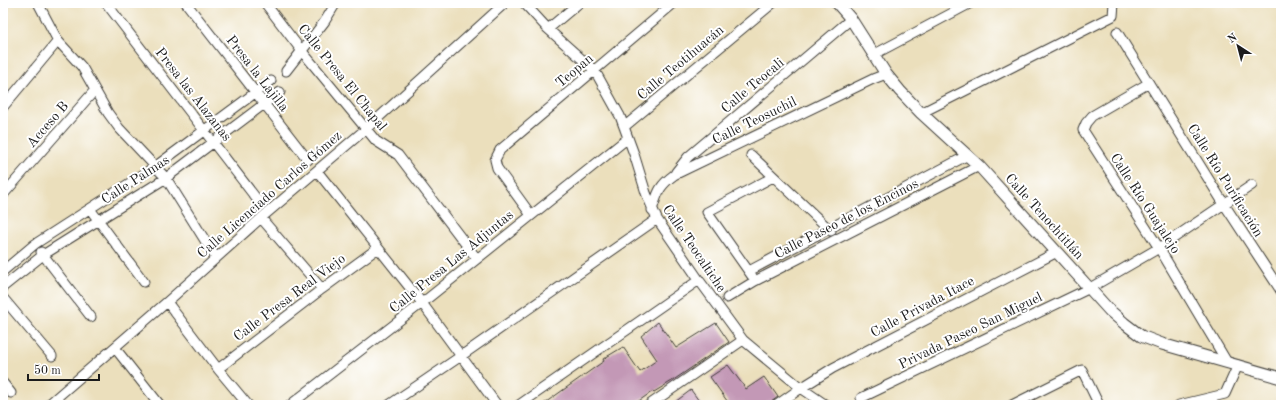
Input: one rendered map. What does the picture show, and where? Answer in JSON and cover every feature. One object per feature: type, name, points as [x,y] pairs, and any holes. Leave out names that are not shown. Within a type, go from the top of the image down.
[{"type":"street","points":[[38,3],[58,41],[82,67],[108,113],[119,128],[166,178],[216,258]]},
{"type":"street","name":"Presa las Alazanas","points":[[106,3],[259,202]]},
{"type":"street","name":"Presa la Lajilla","points":[[186,3],[308,160]]},
{"type":"street","name":"Calle Presa El Chapal","points":[[265,3],[301,50],[367,128],[376,141],[398,155],[477,259]]},
{"type":"street","points":[[286,71],[336,3]]},
{"type":"street","name":"Calle Licenciado Carlos Gómez","points":[[51,404],[216,258],[367,128],[505,3]]},
{"type":"street","name":"Calle Teocaltiche","points":[[524,3],[548,29],[594,71],[620,116],[652,210],[699,280],[743,340],[801,388],[826,405]]},
{"type":"street","points":[[548,29],[579,3]]},
{"type":"street","name":"Teopan","points":[[531,215],[498,168],[495,160],[500,150],[674,3]]},
{"type":"street","name":"Calle Teotihuacán","points":[[624,127],[772,3]]},
{"type":"street","name":"Calle Tenochtitlán","points":[[837,3],[851,19],[886,74],[921,113],[979,166],[1109,310],[1124,323],[1142,336],[1162,344],[1281,378]]},
{"type":"street","points":[[873,55],[970,3]]},
{"type":"street","points":[[921,113],[1113,16],[1114,3]]},
{"type":"street","name":"Calle Teocali","points":[[674,175],[688,157],[851,19]]},
{"type":"street","name":"Calle Río Purificación","points":[[1117,32],[1224,204],[1281,291]]},
{"type":"street","points":[[3,107],[58,41]]},
{"type":"street","name":"Calle Teosuchil","points":[[652,210],[663,183],[674,175],[886,74]]},
{"type":"street","name":"Calle Palmas","points":[[3,271],[35,244],[156,166],[271,80]]},
{"type":"street","name":"Calle Río Guajalejo","points":[[1149,83],[1092,116],[1086,123],[1083,130],[1159,248],[1227,362]]},
{"type":"street","name":"Acceso B","points":[[3,195],[95,90]]},
{"type":"street","name":"Calle Palmas","points":[[3,287],[43,255],[166,178],[280,92]]},
{"type":"street","name":"Calle Presa Las Adjuntas","points":[[290,405],[422,303],[628,138]]},
{"type":"street","points":[[751,155],[838,238]]},
{"type":"street","name":"Calle Paseo de los Encinos","points":[[749,271],[968,155]]},
{"type":"street","name":"Calle Paseo de los Encinos","points":[[727,298],[755,281],[979,166]]},
{"type":"street","points":[[940,169],[947,182]]},
{"type":"street","points":[[318,171],[422,303],[497,405]]},
{"type":"street","points":[[755,281],[707,212],[773,177]]},
{"type":"street","name":"Privada Paseo San Miguel","points":[[861,398],[1090,288],[1159,248],[1252,186]]},
{"type":"street","points":[[90,209],[144,282]]},
{"type":"street","points":[[262,218],[322,289]]},
{"type":"street","points":[[389,405],[657,219]]},
{"type":"street","points":[[35,244],[91,318]]},
{"type":"street","name":"Calle Presa Real Viejo","points":[[218,369],[378,248]]},
{"type":"street","name":"Calle Privada Itace","points":[[777,405],[833,368],[1057,252]]},
{"type":"street","points":[[518,405],[699,280]]},
{"type":"street","points":[[3,298],[52,356]]},
{"type":"street","points":[[167,302],[218,369],[248,405]]},
{"type":"street","points":[[649,405],[743,340]]},
{"type":"street","points":[[115,348],[160,405]]},
{"type":"street","points":[[1179,405],[1226,394],[1238,365]]},
{"type":"street","points":[[1012,405],[1082,370],[1098,405]]},
{"type":"street","points":[[3,383],[11,393]]},
{"type":"building","points":[[658,322],[676,348],[716,323],[729,342],[672,381],[654,392],[653,391],[633,405],[542,405],[604,361],[603,359],[623,347],[640,372],[657,360],[641,336]]},
{"type":"building","points":[[728,365],[746,389],[764,377],[778,397],[767,405],[730,405],[710,377]]},
{"type":"building","points":[[691,390],[702,405],[671,405]]}]
